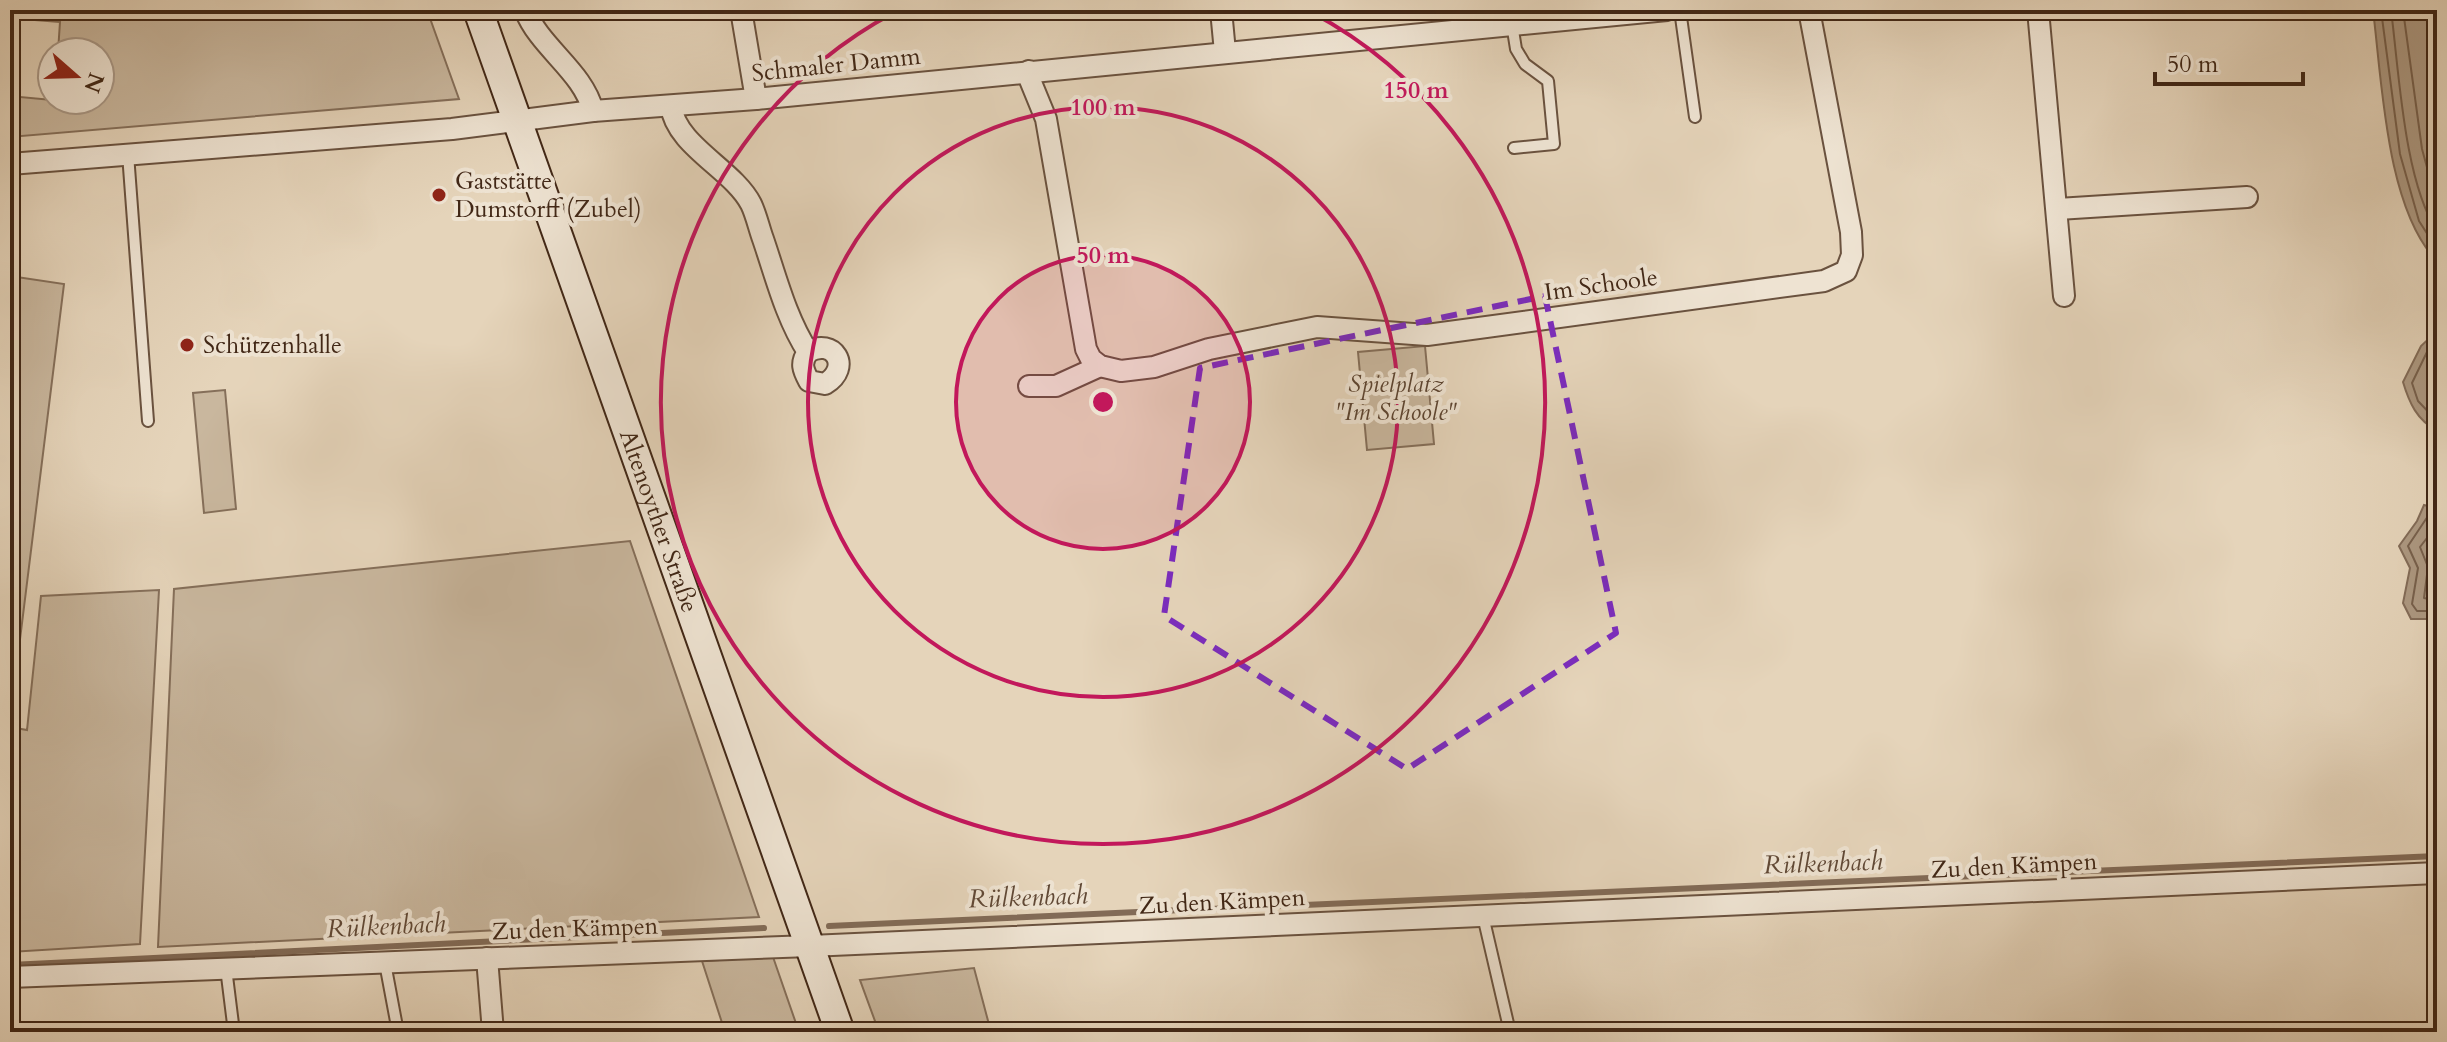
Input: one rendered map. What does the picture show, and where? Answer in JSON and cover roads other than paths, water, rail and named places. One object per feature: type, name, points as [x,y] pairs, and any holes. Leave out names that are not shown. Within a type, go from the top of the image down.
[{"type":"main road","name":"Altenoyther Straße","points":[[478,10],[840,1032]]},
{"type":"street","points":[[525,10],[536,30],[589,93],[593,111]]},
{"type":"street","points":[[741,10],[756,99]]},
{"type":"street","points":[[1221,10],[1225,52]]},
{"type":"street","name":"Schmaler Damm","points":[[10,164],[452,129],[593,111],[756,99],[1225,52],[1308,47],[1454,20],[1512,24],[1667,10]]},
{"type":"street","name":"Im Schoole","points":[[1029,386],[1056,386],[1100,366],[1121,371],[1154,367],[1209,349],[1317,327],[1427,335],[1824,281],[1846,271],[1852,255],[1851,232],[1809,10]]},
{"type":"street","points":[[2038,10],[2064,296]]},
{"type":"street","points":[[1029,71],[1046,119],[1086,349],[1091,359],[1100,366]]},
{"type":"street","points":[[671,106],[672,116],[697,148],[750,203],[794,331],[808,352]]},
{"type":"street","points":[[2058,209],[2247,197]]},
{"type":"street","name":"Zu den Kämpen","points":[[10,977],[810,946],[2437,873]]},
{"type":"street","points":[[487,958],[493,1032]]},
{"type":"lane","points":[[1680,10],[1695,117]]},
{"type":"lane","points":[[1512,24],[1516,49],[1525,64],[1548,81],[1554,144],[1514,148]]},
{"type":"lane","points":[[128,154],[148,421]]},
{"type":"lane","points":[[1483,916],[1510,1032]]},
{"type":"lane","points":[[385,963],[398,1032]]},
{"type":"lane","points":[[226,968],[234,1032]]},
{"type":"water","points":[[2373,10],[2437,10],[2437,261],[2420,238],[2397,177],[2389,143]]},
{"type":"water","points":[[2437,327],[2437,430],[2424,422],[2415,410],[2403,382],[2421,346]]},
{"type":"water","points":[[2424,505],[2437,508],[2437,619],[2411,619],[2403,603],[2410,568],[2399,546]]},
{"type":"waterway","name":"Rülkenbach","points":[[1210,909],[2437,856]]},
{"type":"waterway","name":"Rülkenbach","points":[[829,926],[1182,910]]},
{"type":"waterway","name":"Rülkenbach","points":[[10,965],[764,928]]},
{"type":"place","name":"Gaststätte Dumstorff (Zubel)","points":[[439,195]]},
{"type":"place","name":"Schützenhalle","points":[[187,345]]},
{"type":"park label","name":"Spielplatz \"Im Schoole\"","points":[[1396,398]]}]
